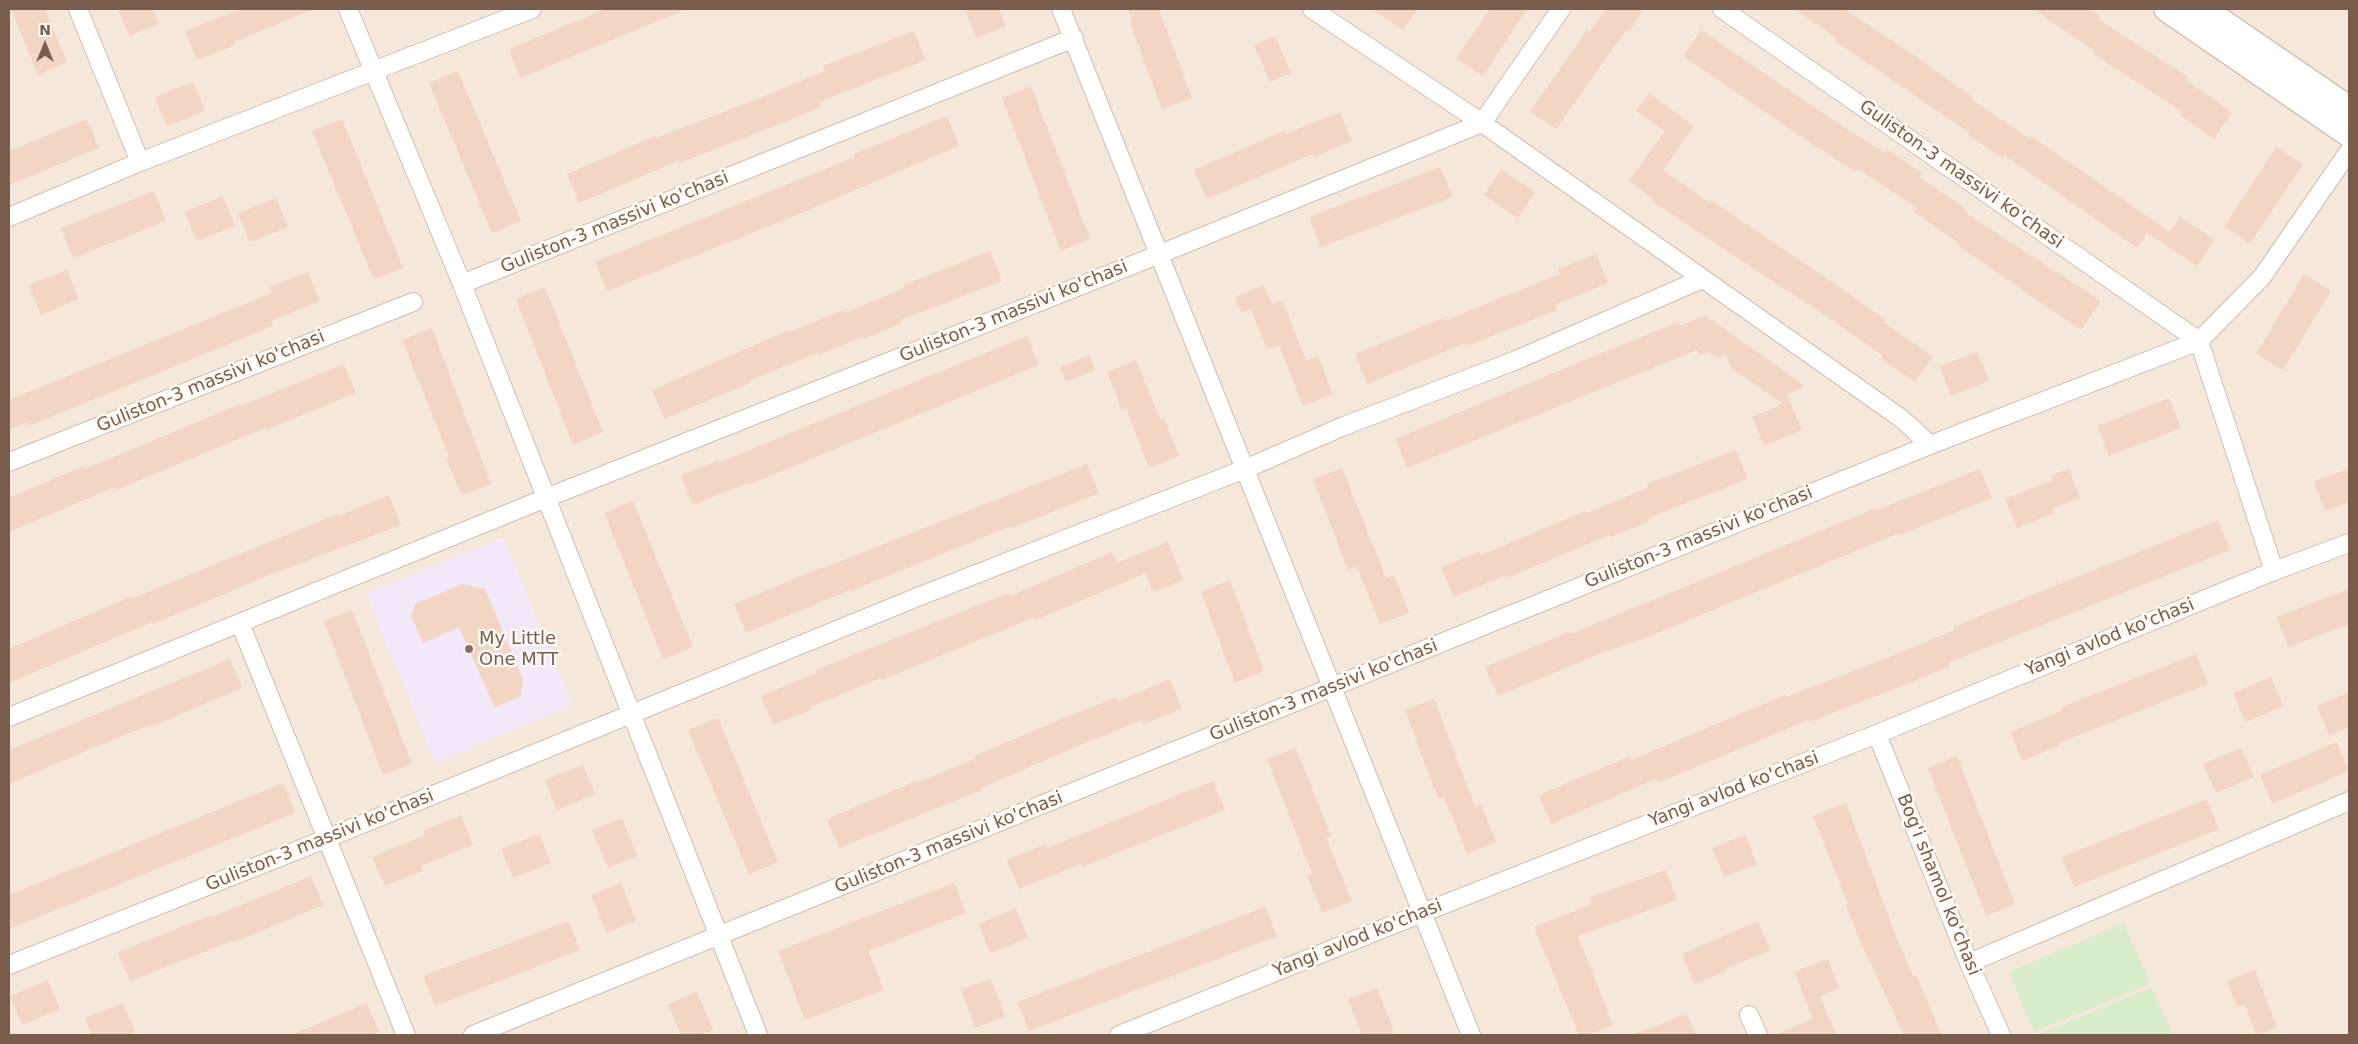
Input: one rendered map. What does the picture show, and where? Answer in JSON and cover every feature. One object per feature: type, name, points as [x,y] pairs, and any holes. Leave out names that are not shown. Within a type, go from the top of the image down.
[{"type":"street","points":[[78,9],[140,162]]},
{"type":"street","points":[[348,9],[462,284],[758,1035]]},
{"type":"street","points":[[9,217],[140,162],[532,9]]},
{"type":"street","points":[[1061,9],[1471,1035]]},
{"type":"street","points":[[1312,9],[1482,123],[1902,419],[1930,444]]},
{"type":"street","points":[[1482,123],[1560,9]]},
{"type":"street","name":"Guliston-3 massivi ko'chasi","points":[[1722,9],[2199,341]]},
{"type":"street","points":[[2167,9],[2349,134]]},
{"type":"street","points":[[2203,9],[2349,109]]},
{"type":"street","name":"Guliston-3 massivi ko'chasi","points":[[462,284],[1074,38]]},
{"type":"street","name":"Guliston-3 massivi ko'chasi","points":[[9,717],[546,498],[1160,254],[1482,123]]},
{"type":"street","name":"Guliston-3 massivi ko'chasi","points":[[473,1035],[1930,444],[2199,341],[2262,278],[2349,152]]},
{"type":"street","name":"Guliston-3 massivi ko'chasi","points":[[9,965],[328,838],[929,593],[1245,469],[1344,426],[1514,361],[1702,279]]},
{"type":"street","name":"Guliston-3 massivi ko'chasi","points":[[9,462],[413,302]]},
{"type":"street","points":[[2199,341],[2274,571]]},
{"type":"street","name":"Yangi avlod ko'chasi","points":[[1119,1035],[1876,734],[2274,571],[2349,544]]},
{"type":"street","points":[[240,623],[406,1035]]},
{"type":"street","name":"Bog'i shamol ko'chasi","points":[[1876,734],[1969,963],[2001,1035]]},
{"type":"street","points":[[1969,963],[2349,801]]},
{"type":"street","points":[[1749,1015],[1758,1035]]},
{"type":"shaded area","points":[[9,9],[2349,9],[2349,1035],[9,1035]]},
{"type":"shaded area","name":"My Little One MTT","points":[[503,537],[573,705],[435,762],[366,594]]},
{"type":"green space","points":[[2124,923],[2150,984],[2034,1032],[2009,972]]},
{"type":"green space","points":[[2152,987],[2172,1035],[2037,1035]]},
{"type":"building","points":[[11,9],[45,9],[67,62],[38,75]]},
{"type":"building","points":[[118,9],[152,9],[159,24],[129,36]]},
{"type":"building","points":[[240,9],[314,9],[234,42],[235,45],[197,60],[185,31]]},
{"type":"building","points":[[606,9],[687,9],[520,78],[509,49]]},
{"type":"building","points":[[965,9],[999,9],[1006,26],[976,38]]},
{"type":"building","points":[[1128,9],[1159,9],[1192,98],[1162,109],[1130,23],[1133,22]]},
{"type":"building","points":[[1371,9],[1418,9],[1403,30]]},
{"type":"building","points":[[1490,9],[1527,9],[1483,76],[1456,59]]},
{"type":"building","points":[[1606,9],[1644,9],[1629,32],[1626,30],[1556,129],[1530,112],[1587,30],[1590,32]]},
{"type":"building","points":[[1794,9],[1844,9],[1929,65],[1973,97],[1971,99],[2029,138],[2031,136],[2170,232],[2180,217],[2215,240],[2197,266],[2147,233],[2137,248],[2004,155],[2002,158],[1968,135],[1970,133],[1835,41],[1837,38]]},
{"type":"building","points":[[2033,9],[2090,9],[2100,16],[2098,19],[2188,77],[2185,80],[2232,112],[2214,139],[2180,115],[2183,112],[2093,54],[2095,51]]},
{"type":"building","points":[[1701,30],[1839,124],[1885,153],[1888,150],[1922,173],[1919,177],[1966,209],[1964,212],[2101,301],[2081,330],[1957,245],[1959,243],[1914,212],[1917,208],[1858,169],[1856,172],[1806,140],[1683,56]]},
{"type":"building","points":[[914,31],[926,60],[819,102],[821,107],[783,123],[679,163],[678,161],[579,203],[567,174],[655,136],[656,138],[760,98],[825,71],[823,66]]},
{"type":"building","points":[[1275,36],[1291,73],[1270,82],[1254,45]]},
{"type":"building","points":[[458,71],[521,221],[492,233],[429,83]]},
{"type":"building","points":[[193,82],[205,111],[167,126],[155,97]]},
{"type":"building","points":[[1031,86],[1090,239],[1061,251],[1002,98]]},
{"type":"building","points":[[1649,93],[1694,126],[1663,170],[1709,202],[1711,200],[1839,287],[1886,320],[1884,323],[1933,356],[1915,382],[1881,359],[1883,356],[1835,322],[1653,202],[1655,200],[1629,181],[1665,131],[1636,111]]},
{"type":"building","points":[[1340,112],[1352,141],[1314,157],[1313,154],[1207,199],[1194,170],[1284,131],[1285,134]]},
{"type":"building","points":[[947,116],[959,146],[799,214],[607,291],[595,262],[855,157],[854,154]]},
{"type":"building","points":[[87,119],[99,148],[9,185],[9,151]]},
{"type":"building","points":[[342,119],[403,268],[374,280],[312,131]]},
{"type":"building","points":[[2276,147],[2303,164],[2250,244],[2224,227]]},
{"type":"building","points":[[1440,167],[1453,197],[1321,247],[1309,217]]},
{"type":"building","points":[[1501,169],[1535,192],[1518,218],[1484,195]]},
{"type":"building","points":[[154,191],[166,221],[73,258],[61,228]]},
{"type":"building","points":[[223,196],[235,226],[197,241],[185,212]]},
{"type":"building","points":[[276,198],[288,227],[250,242],[238,213]]},
{"type":"building","points":[[990,251],[1002,281],[901,320],[902,323],[864,339],[863,337],[818,355],[817,353],[664,419],[652,390],[789,330],[790,332],[843,310],[844,313],[905,288],[904,285]]},
{"type":"building","points":[[1596,254],[1608,283],[1555,305],[1557,310],[1467,346],[1466,343],[1367,384],[1355,354],[1443,318],[1444,321],[1560,274],[1558,269]]},
{"type":"building","points":[[67,270],[79,299],[41,315],[29,285]]},
{"type":"building","points":[[308,272],[320,301],[271,321],[273,326],[29,426],[28,422],[9,429],[9,400],[272,293],[269,287]]},
{"type":"building","points":[[2304,274],[2331,291],[2283,370],[2256,354]]},
{"type":"building","points":[[1264,285],[1272,304],[1282,300],[1306,361],[1318,356],[1333,394],[1303,406],[1279,345],[1267,350],[1251,309],[1241,313],[1235,297]]},
{"type":"building","points":[[545,287],[603,432],[573,445],[516,299]]},
{"type":"building","points":[[1705,315],[1805,386],[1787,395],[1802,430],[1764,446],[1752,417],[1783,404],[1731,368],[1726,354],[1718,358],[1708,352],[1699,355],[1697,350],[1407,468],[1395,439],[1679,322],[1680,326]]},
{"type":"building","points":[[432,328],[491,484],[462,496],[446,459],[449,457],[402,340]]},
{"type":"building","points":[[1027,336],[1039,365],[748,485],[747,483],[693,505],[681,475],[719,460],[720,462]]},
{"type":"building","points":[[1978,352],[1989,381],[1951,396],[1939,366]]},
{"type":"building","points":[[1089,355],[1095,370],[1066,382],[1060,367]]},
{"type":"building","points":[[1136,360],[1160,419],[1164,418],[1179,456],[1149,468],[1126,408],[1122,410],[1107,372]]},
{"type":"building","points":[[344,364],[356,393],[266,430],[265,428],[116,490],[115,487],[9,532],[9,498],[84,466],[85,469],[240,404],[240,406]]},
{"type":"building","points":[[2169,398],[2181,428],[2109,456],[2097,426]]},
{"type":"building","points":[[1736,450],[1748,479],[1648,518],[1649,522],[1611,537],[1610,535],[1507,578],[1506,575],[1454,597],[1441,567],[1479,552],[1481,555],[1586,511],[1587,513],[1648,488],[1647,484]]},
{"type":"building","points":[[1087,464],[1099,493],[1012,528],[1011,526],[746,633],[734,604],[823,567]]},
{"type":"building","points":[[1342,468],[1386,578],[1394,575],[1409,613],[1380,624],[1357,567],[1348,570],[1313,479]]},
{"type":"building","points":[[1980,469],[1992,498],[1900,535],[1899,533],[1648,637],[1599,654],[1498,696],[1485,667],[1876,508],[1877,510]]},
{"type":"building","points":[[2069,469],[2080,498],[2053,508],[2055,513],[2017,528],[2005,499],[2053,480],[2051,475]]},
{"type":"building","points":[[2349,469],[2349,502],[2325,511],[2314,481]]},
{"type":"building","points":[[389,495],[401,525],[267,576],[153,624],[152,622],[9,683],[9,649],[132,596],[133,598],[337,514],[338,516]]},
{"type":"building","points":[[633,501],[693,647],[663,659],[604,513]]},
{"type":"building","points":[[2218,520],[2230,550],[1948,663],[1950,666],[1912,682],[1809,722],[1808,720],[1658,783],[1656,779],[1551,824],[1539,795],[1630,756],[1631,760],[1785,695],[1786,697],[1889,657],[1954,630],[1953,627]]},
{"type":"building","points":[[1168,542],[1183,580],[1153,592],[1146,573],[1036,620],[1035,617],[882,680],[881,678],[810,707],[811,710],[773,725],[761,696],[816,673],[815,670],[1009,593],[1010,596],[1112,552],[1117,563]]},
{"type":"building","points":[[1230,580],[1264,671],[1235,683],[1201,592]]},
{"type":"building","points":[[462,584],[485,589],[523,679],[521,696],[495,708],[459,627],[423,643],[411,616],[415,604]]},
{"type":"building","points":[[2349,589],[2349,624],[2289,647],[2276,617]]},
{"type":"building","points":[[352,610],[412,764],[383,775],[324,621]]},
{"type":"building","points":[[2196,654],[2208,684],[2059,743],[2060,745],[2022,761],[2010,732],[2063,710],[2062,707]]},
{"type":"building","points":[[230,659],[242,688],[9,784],[9,750]]},
{"type":"building","points":[[2271,677],[2283,706],[2246,722],[2233,693]]},
{"type":"building","points":[[1170,679],[1182,709],[1144,724],[1142,720],[1090,741],[981,788],[982,790],[839,848],[827,819],[918,780],[918,782],[975,759],[974,756],[1059,720],[1117,697],[1118,701]]},
{"type":"building","points":[[2349,692],[2349,727],[2329,735],[2317,706]]},
{"type":"building","points":[[1434,699],[1475,806],[1481,804],[1496,842],[1467,854],[1444,797],[1438,799],[1405,710]]},
{"type":"building","points":[[718,718],[778,862],[749,874],[688,730]]},
{"type":"building","points":[[2337,742],[2349,771],[2272,804],[2260,775]]},
{"type":"building","points":[[1296,748],[1331,836],[1326,838],[1352,901],[1322,913],[1307,875],[1312,873],[1267,759]]},
{"type":"building","points":[[2241,748],[2254,777],[2216,793],[2203,764]]},
{"type":"building","points":[[1957,756],[2015,904],[1986,916],[1928,768]]},
{"type":"building","points":[[583,765],[595,794],[557,810],[545,780]]},
{"type":"building","points":[[1213,781],[1225,810],[1082,867],[1081,864],[1019,889],[1007,860],[1045,844],[1047,848]]},
{"type":"building","points":[[283,783],[295,813],[9,929],[9,895]]},
{"type":"building","points":[[2207,799],[2219,829],[2074,887],[2062,857]]},
{"type":"building","points":[[1846,803],[1897,939],[1913,976],[1916,975],[1942,1035],[1904,1035],[1857,934],[1846,904],[1848,904],[1813,816]]},
{"type":"building","points":[[461,815],[473,845],[421,866],[422,871],[385,886],[372,857],[425,835],[423,831]]},
{"type":"building","points":[[622,818],[637,856],[608,868],[592,830]]},
{"type":"building","points":[[539,834],[551,863],[513,878],[501,849]]},
{"type":"building","points":[[1745,835],[1757,864],[1724,877],[1712,848]]},
{"type":"building","points":[[1666,870],[1677,900],[1578,936],[1613,1025],[1588,1035],[1579,1035],[1534,927],[1592,904],[1590,897]]},
{"type":"building","points":[[311,876],[323,905],[233,943],[232,941],[130,981],[118,952],[211,915],[212,917]]},
{"type":"building","points":[[621,883],[636,921],[607,933],[591,895]]},
{"type":"building","points":[[954,883],[966,913],[868,951],[884,990],[805,1020],[778,951]]},
{"type":"building","points":[[1265,907],[1277,936],[1029,1031],[1017,1002]]},
{"type":"building","points":[[1016,908],[1028,938],[990,953],[978,924]]},
{"type":"building","points":[[568,921],[580,950],[435,1006],[423,976]]},
{"type":"building","points":[[1758,921],[1770,951],[1726,968],[1727,971],[1694,984],[1682,954]]},
{"type":"building","points":[[1828,959],[1839,988],[1820,996],[1836,1035],[1775,1035],[1813,1019],[1794,972]]},
{"type":"building","points":[[2255,969],[2277,1028],[2256,1035],[2245,1004],[2237,1007],[2227,981]]},
{"type":"building","points":[[991,979],[1005,1017],[975,1028],[961,989]]},
{"type":"building","points":[[48,980],[60,1009],[22,1025],[10,996]]},
{"type":"building","points":[[1377,988],[1394,1035],[1362,1035],[1348,999]]},
{"type":"building","points":[[697,992],[713,1030],[699,1035],[681,1035],[668,1004]]},
{"type":"building","points":[[123,1003],[135,1032],[127,1035],[92,1035],[85,1018]]},
{"type":"building","points":[[367,1003],[379,1032],[371,1035],[291,1035]]},
{"type":"building","points":[[1687,1014],[1696,1035],[1635,1035],[1635,1034]]},
{"type":"place","name":"My Little One MTT","points":[[469,649]]}]
